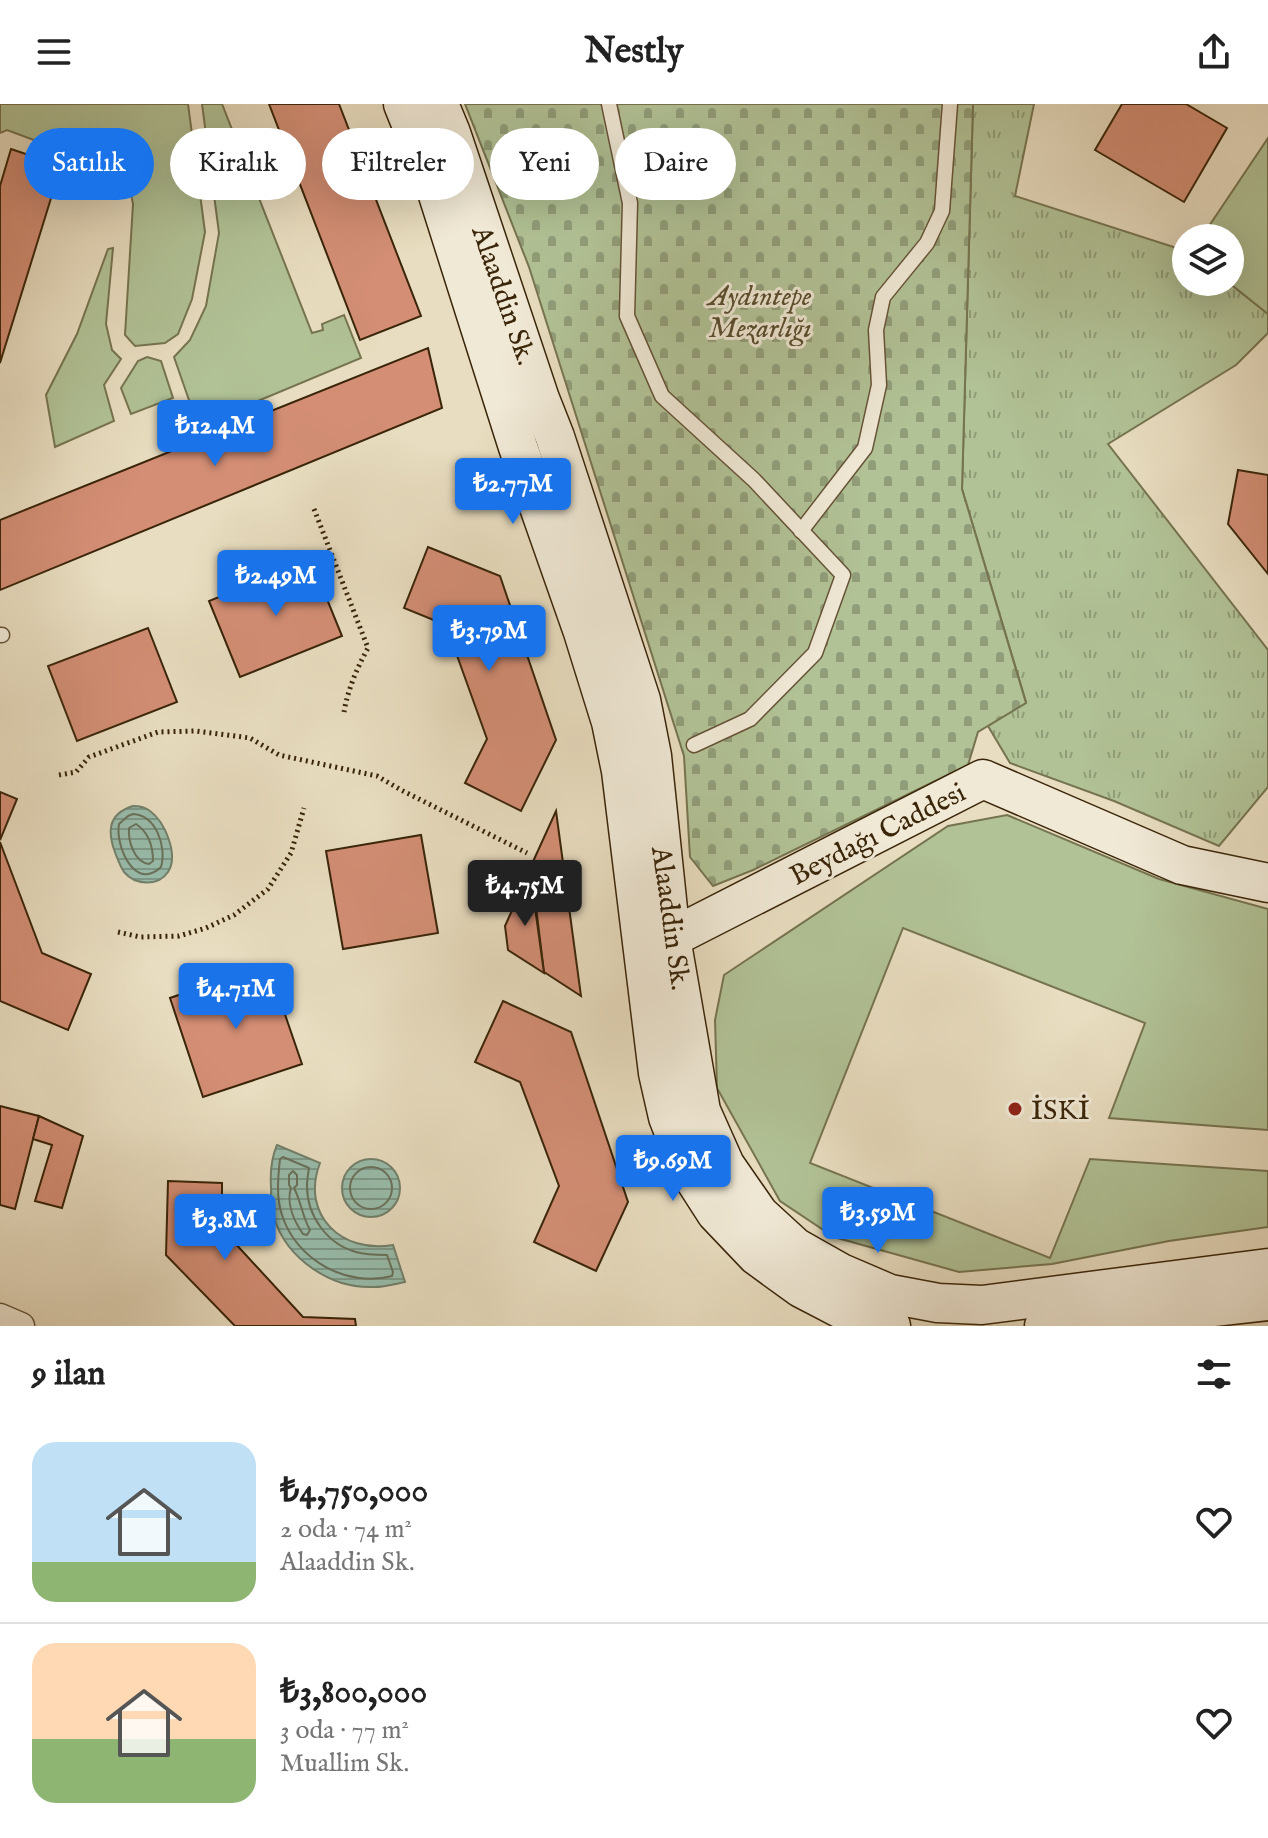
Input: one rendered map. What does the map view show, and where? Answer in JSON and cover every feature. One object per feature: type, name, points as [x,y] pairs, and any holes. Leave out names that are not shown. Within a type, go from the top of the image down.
[{"type":"street","name":"Alaaddin Sk.","points":[[403,104],[522,420],[555,437],[641,700],[652,756],[658,1073],[668,1117],[689,1171],[716,1213],[757,1256],[801,1288],[853,1315],[891,1326]]},
{"type":"street","name":"Alaaddin Sk.","points":[[439,104],[451,133],[522,420],[611,722],[657,940],[701,1111],[725,1165],[759,1214],[795,1247],[841,1273],[890,1294],[938,1303],[982,1305],[1268,1268]]},
{"type":"street","name":"Beydağı Caddesi","points":[[657,940],[983,779],[1182,865],[1268,883]]},
{"type":"street","points":[[1044,1326],[1268,1301]]},
{"type":"street","points":[[0,1317],[21,1326]]},
{"type":"lane","points":[[609,104],[630,203],[627,316],[662,396],[754,480],[843,575],[815,653],[750,719],[694,745]]},
{"type":"lane","points":[[801,531],[865,448],[879,385],[876,330],[883,297],[927,243],[942,211],[950,104]]},
{"type":"path","points":[[314,509],[368,648],[347,695],[344,712]]},
{"type":"path","points":[[59,775],[76,772],[89,757],[158,732],[196,731],[250,738],[279,755],[377,776],[527,853]]},
{"type":"path","points":[[118,932],[140,937],[179,936],[234,915],[268,889],[291,853],[304,808]]},
{"type":"green space","points":[[0,104],[188,104],[191,128],[170,128],[170,200],[201,200],[205,232],[192,299],[178,334],[165,343],[135,346],[125,335],[132,200],[154,200],[154,128],[24,128],[24,136],[7,130],[0,133]]},
{"type":"green space","points":[[202,104],[222,104],[231,128],[205,128]]},
{"type":"green space","name":"Aydıntepe Mezarlığı","points":[[465,104],[973,104],[962,489],[1026,703],[978,732],[968,765],[753,870],[713,886],[690,857],[684,756],[529,267],[503,200],[599,200],[599,128],[490,128],[490,168]]},
{"type":"green space","points":[[973,104],[1034,104],[1015,196],[1172,246],[1172,296],[1244,295],[1268,314],[1268,333],[1236,365],[1108,444],[1268,650],[1268,787],[1219,846],[1114,801],[1010,763],[988,726],[1026,702],[962,489]]},
{"type":"green space","points":[[1268,138],[1268,314],[1244,295],[1244,224],[1210,224]]},
{"type":"green space","points":[[215,200],[260,200],[312,333],[323,330],[322,324],[344,315],[361,358],[198,426],[174,357],[190,340],[206,306],[219,233]]},
{"type":"green space","points":[[113,248],[106,324],[112,350],[121,359],[104,385],[114,421],[55,447],[46,395],[77,334],[108,249]]},
{"type":"green space","points":[[147,357],[161,361],[173,398],[131,414],[121,388],[138,361]]},
{"type":"green space","points":[[1007,815],[1159,879],[1268,909],[1268,1130],[1109,1118],[1145,1023],[903,928],[810,1163],[1050,1258],[1090,1159],[1268,1171],[1268,1227],[1169,1241],[1052,1264],[959,1272],[834,1237],[780,1201],[717,1088],[715,1020],[724,975],[948,826]]},
{"type":"water","points":[[133,806],[146,809],[156,816],[169,839],[171,865],[164,877],[153,882],[134,880],[124,872],[113,847],[111,825],[118,814]]},
{"type":"water","points":[[277,1145],[320,1163],[315,1182],[316,1199],[330,1227],[342,1237],[357,1243],[393,1245],[405,1282],[374,1287],[342,1283],[313,1269],[300,1258],[280,1233],[273,1214],[271,1171]]},
{"type":"water","points":[[371,1159],[391,1168],[400,1188],[391,1208],[371,1217],[351,1208],[342,1188],[351,1168]]},
{"type":"building","points":[[269,104],[339,104],[348,128],[322,128],[322,200],[376,200],[421,316],[360,340],[306,200],[306,128],[278,128]]},
{"type":"building","points":[[1122,104],[1186,104],[1227,128],[1184,202],[1095,150]]},
{"type":"building","points":[[11,149],[24,153],[24,200],[50,200],[0,363],[0,186]]},
{"type":"building","points":[[428,348],[442,408],[0,590],[0,520]]},
{"type":"building","points":[[1238,470],[1268,475],[1268,574],[1228,524]]},
{"type":"building","points":[[428,547],[500,576],[556,740],[521,811],[465,783],[487,739],[446,625],[404,608]]},
{"type":"building","points":[[311,560],[342,636],[240,677],[209,601]]},
{"type":"building","points":[[148,628],[177,702],[77,741],[48,666]]},
{"type":"building","points":[[0,792],[17,799],[0,840]]},
{"type":"building","points":[[556,811],[581,996],[544,972],[531,866]]},
{"type":"building","points":[[421,835],[438,933],[343,949],[326,851]]},
{"type":"building","points":[[0,842],[42,953],[91,974],[68,1030],[0,1001]]},
{"type":"building","points":[[530,871],[544,973],[508,950],[505,926]]},
{"type":"building","points":[[268,965],[302,1064],[203,1097],[170,998]]},
{"type":"building","points":[[503,1001],[571,1032],[628,1202],[596,1271],[534,1242],[559,1186],[520,1082],[475,1062]]},
{"type":"building","points":[[0,1106],[39,1116],[15,1209],[0,1205]]},
{"type":"building","points":[[39,1116],[83,1136],[62,1208],[35,1201],[52,1145],[33,1139]]},
{"type":"building","points":[[168,1181],[222,1183],[222,1229],[303,1317],[355,1319],[356,1326],[235,1326],[166,1255]]},
{"type":"place","name":"İSKİ","points":[[1015,1109]]}]
